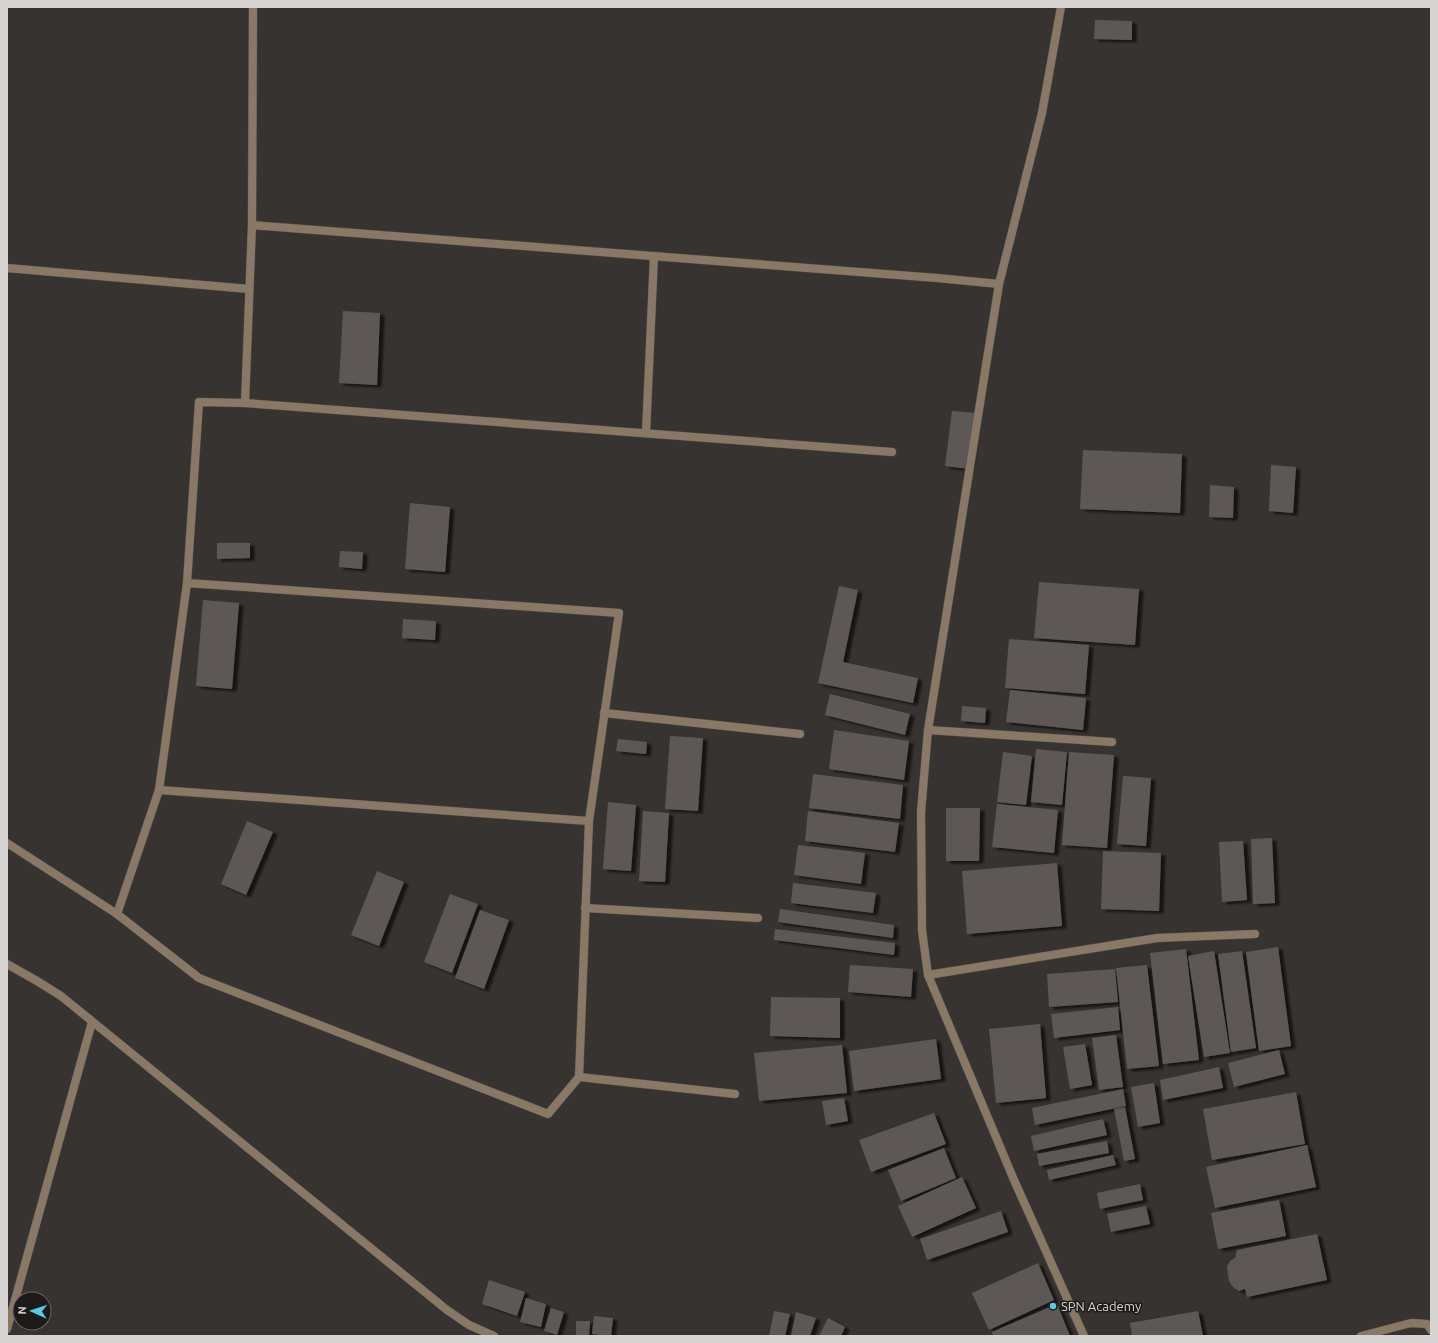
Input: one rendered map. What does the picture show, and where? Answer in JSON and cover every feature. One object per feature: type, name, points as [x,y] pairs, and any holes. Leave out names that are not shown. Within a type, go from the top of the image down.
[{"type":"street","points":[[245,402],[252,225],[253,7]]},
{"type":"street","points":[[1061,7],[1042,113],[999,284],[928,730],[921,812],[922,930],[928,975],[1014,1180],[1084,1336]]},
{"type":"street","points":[[252,225],[999,284]]},
{"type":"street","points":[[646,433],[654,256]]},
{"type":"street","points":[[7,268],[249,289]]},
{"type":"street","points":[[117,914],[159,790],[187,583],[200,402],[245,402],[892,452]]},
{"type":"street","points":[[7,843],[117,914],[200,978],[548,1114],[579,1077],[589,821],[618,613],[187,583]]},
{"type":"street","points":[[604,712],[800,734]]},
{"type":"street","points":[[928,730],[1112,742]]},
{"type":"street","points":[[159,790],[589,821]]},
{"type":"street","points":[[585,908],[758,918]]},
{"type":"street","points":[[928,975],[1157,938],[1256,934]]},
{"type":"street","points":[[7,964],[47,987],[92,1022],[447,1310],[470,1325],[494,1336]]},
{"type":"street","points":[[7,1329],[92,1022]]},
{"type":"street","points":[[579,1077],[735,1094]]},
{"type":"street","points":[[1361,1336],[1411,1322],[1427,1324],[1431,1330]]},
{"type":"building","points":[[1095,20],[1132,21],[1132,40],[1094,39]]},
{"type":"building","points":[[343,311],[380,313],[377,385],[339,383]]},
{"type":"building","points":[[952,411],[976,413],[969,469],[945,466]]},
{"type":"building","points":[[1083,450],[1182,454],[1180,513],[1080,509]]},
{"type":"building","points":[[1271,465],[1296,467],[1293,513],[1269,511]]},
{"type":"building","points":[[1210,485],[1234,487],[1233,518],[1209,517]]},
{"type":"building","points":[[410,503],[450,507],[445,572],[405,569]]},
{"type":"building","points":[[217,543],[250,543],[250,558],[217,559]]},
{"type":"building","points":[[340,551],[363,552],[362,569],[339,567]]},
{"type":"building","points":[[1039,582],[1139,589],[1135,645],[1034,638]]},
{"type":"building","points":[[839,586],[858,590],[843,662],[918,678],[913,703],[818,683]]},
{"type":"building","points":[[203,600],[239,603],[232,689],[196,686]]},
{"type":"building","points":[[403,619],[436,621],[435,640],[402,638]]},
{"type":"building","points":[[1009,639],[1089,645],[1085,694],[1005,688]]},
{"type":"building","points":[[1010,690],[1086,698],[1083,730],[1006,722]]},
{"type":"building","points":[[830,694],[910,714],[905,735],[825,715]]},
{"type":"building","points":[[962,706],[986,708],[985,723],[961,721]]},
{"type":"building","points":[[834,730],[909,741],[904,780],[829,769]]},
{"type":"building","points":[[670,736],[703,738],[698,811],[665,809]]},
{"type":"building","points":[[618,739],[647,742],[646,754],[616,751]]},
{"type":"building","points":[[1036,749],[1067,752],[1062,805],[1031,802]]},
{"type":"building","points":[[1003,752],[1032,756],[1026,805],[997,802]]},
{"type":"building","points":[[1069,752],[1114,755],[1107,848],[1062,845]]},
{"type":"building","points":[[813,774],[903,785],[900,819],[809,808]]},
{"type":"building","points":[[1123,776],[1151,778],[1146,846],[1117,844]]},
{"type":"building","points":[[608,802],[636,805],[631,871],[603,869]]},
{"type":"building","points":[[997,804],[1058,810],[1054,853],[992,847]]},
{"type":"building","points":[[946,808],[980,808],[979,861],[946,861]]},
{"type":"building","points":[[643,811],[669,813],[665,882],[639,881]]},
{"type":"building","points":[[808,811],[899,823],[895,852],[805,841]]},
{"type":"building","points":[[247,821],[273,832],[246,895],[221,884]]},
{"type":"building","points":[[1272,838],[1275,903],[1253,904],[1251,839]]},
{"type":"building","points":[[1243,841],[1247,900],[1222,902],[1219,842]]},
{"type":"building","points":[[798,845],[865,853],[861,884],[794,875]]},
{"type":"building","points":[[1103,851],[1161,853],[1159,911],[1101,909]]},
{"type":"building","points":[[1057,863],[1062,926],[967,934],[962,871]]},
{"type":"building","points":[[377,871],[404,882],[379,946],[351,935]]},
{"type":"building","points":[[793,883],[876,893],[873,913],[791,903]]},
{"type":"building","points":[[450,894],[478,904],[452,973],[424,962]]},
{"type":"building","points":[[780,909],[894,925],[893,938],[778,922]]},
{"type":"building","points":[[480,910],[509,920],[484,989],[455,978]]},
{"type":"building","points":[[775,929],[895,943],[894,955],[774,940]]},
{"type":"building","points":[[1278,947],[1291,1046],[1259,1051],[1246,952]]},
{"type":"building","points":[[1186,949],[1199,1060],[1163,1064],[1150,953]]},
{"type":"building","points":[[1214,951],[1230,1053],[1204,1057],[1188,956]]},
{"type":"building","points":[[1242,951],[1256,1048],[1231,1052],[1218,954]]},
{"type":"building","points":[[850,965],[913,969],[911,997],[848,992]]},
{"type":"building","points":[[1147,965],[1159,1066],[1127,1069],[1116,968]]},
{"type":"building","points":[[1115,969],[1118,1002],[1049,1007],[1047,974]]},
{"type":"building","points":[[771,997],[840,998],[840,1038],[770,1036]]},
{"type":"building","points":[[1118,1007],[1120,1030],[1054,1038],[1051,1014]]},
{"type":"building","points":[[1040,1024],[1046,1098],[996,1103],[989,1029]]},
{"type":"building","points":[[1116,1035],[1123,1087],[1099,1090],[1092,1038]]},
{"type":"building","points":[[936,1039],[941,1079],[854,1091],[849,1051]]},
{"type":"building","points":[[1085,1044],[1092,1085],[1070,1089],[1063,1047]]},
{"type":"building","points":[[842,1045],[847,1093],[759,1101],[754,1053]]},
{"type":"building","points":[[1279,1050],[1285,1074],[1234,1087],[1228,1063]]},
{"type":"building","points":[[1219,1067],[1223,1088],[1163,1100],[1160,1080]]},
{"type":"building","points":[[1154,1083],[1160,1123],[1138,1127],[1131,1087]]},
{"type":"building","points":[[1123,1089],[1126,1106],[1035,1125],[1032,1108]]},
{"type":"building","points":[[1296,1092],[1305,1144],[1212,1160],[1203,1109]]},
{"type":"building","points":[[844,1098],[848,1121],[826,1125],[822,1101]]},
{"type":"building","points":[[1125,1107],[1135,1159],[1124,1161],[1114,1109]]},
{"type":"building","points":[[934,1113],[946,1144],[871,1172],[859,1140]]},
{"type":"building","points":[[1103,1119],[1107,1135],[1034,1151],[1031,1136]]},
{"type":"building","points":[[1107,1141],[1109,1153],[1039,1166],[1037,1154]]},
{"type":"building","points":[[1307,1145],[1316,1187],[1215,1208],[1206,1167]]},
{"type":"building","points":[[944,1148],[956,1178],[901,1201],[888,1170]]},
{"type":"building","points":[[1113,1155],[1116,1165],[1049,1180],[1047,1170]]},
{"type":"building","points":[[962,1177],[976,1208],[912,1237],[898,1206]]},
{"type":"building","points":[[1140,1184],[1143,1200],[1100,1209],[1097,1193]]},
{"type":"building","points":[[1279,1200],[1286,1236],[1218,1249],[1211,1213]]},
{"type":"building","points":[[1146,1206],[1150,1224],[1111,1232],[1107,1214]]},
{"type":"building","points":[[1001,1211],[1008,1232],[927,1260],[920,1239]]},
{"type":"building","points":[[1317,1234],[1327,1280],[1247,1297],[1245,1289],[1239,1291],[1233,1287],[1229,1281],[1227,1267],[1230,1261],[1235,1258],[1237,1250]]},
{"type":"building","points":[[1038,1263],[1054,1300],[989,1330],[972,1293]]},
{"type":"building","points":[[489,1280],[525,1292],[517,1316],[482,1304]]},
{"type":"building","points":[[526,1298],[546,1304],[541,1327],[520,1322]]},
{"type":"building","points":[[1057,1304],[1070,1336],[993,1336],[992,1332]]},
{"type":"building","points":[[551,1308],[564,1312],[557,1335],[544,1331]]},
{"type":"building","points":[[774,1311],[790,1314],[785,1336],[769,1336]]},
{"type":"building","points":[[1198,1311],[1203,1336],[1132,1336],[1130,1323]]},
{"type":"building","points":[[796,1312],[816,1318],[810,1336],[791,1336]]},
{"type":"building","points":[[594,1316],[613,1318],[611,1336],[592,1334]]},
{"type":"building","points":[[828,1318],[845,1327],[841,1336],[819,1336]]},
{"type":"building","points":[[576,1321],[590,1321],[589,1336],[576,1336]]},
{"type":"place","name":"SPN Academy","points":[[1053,1306]]}]
